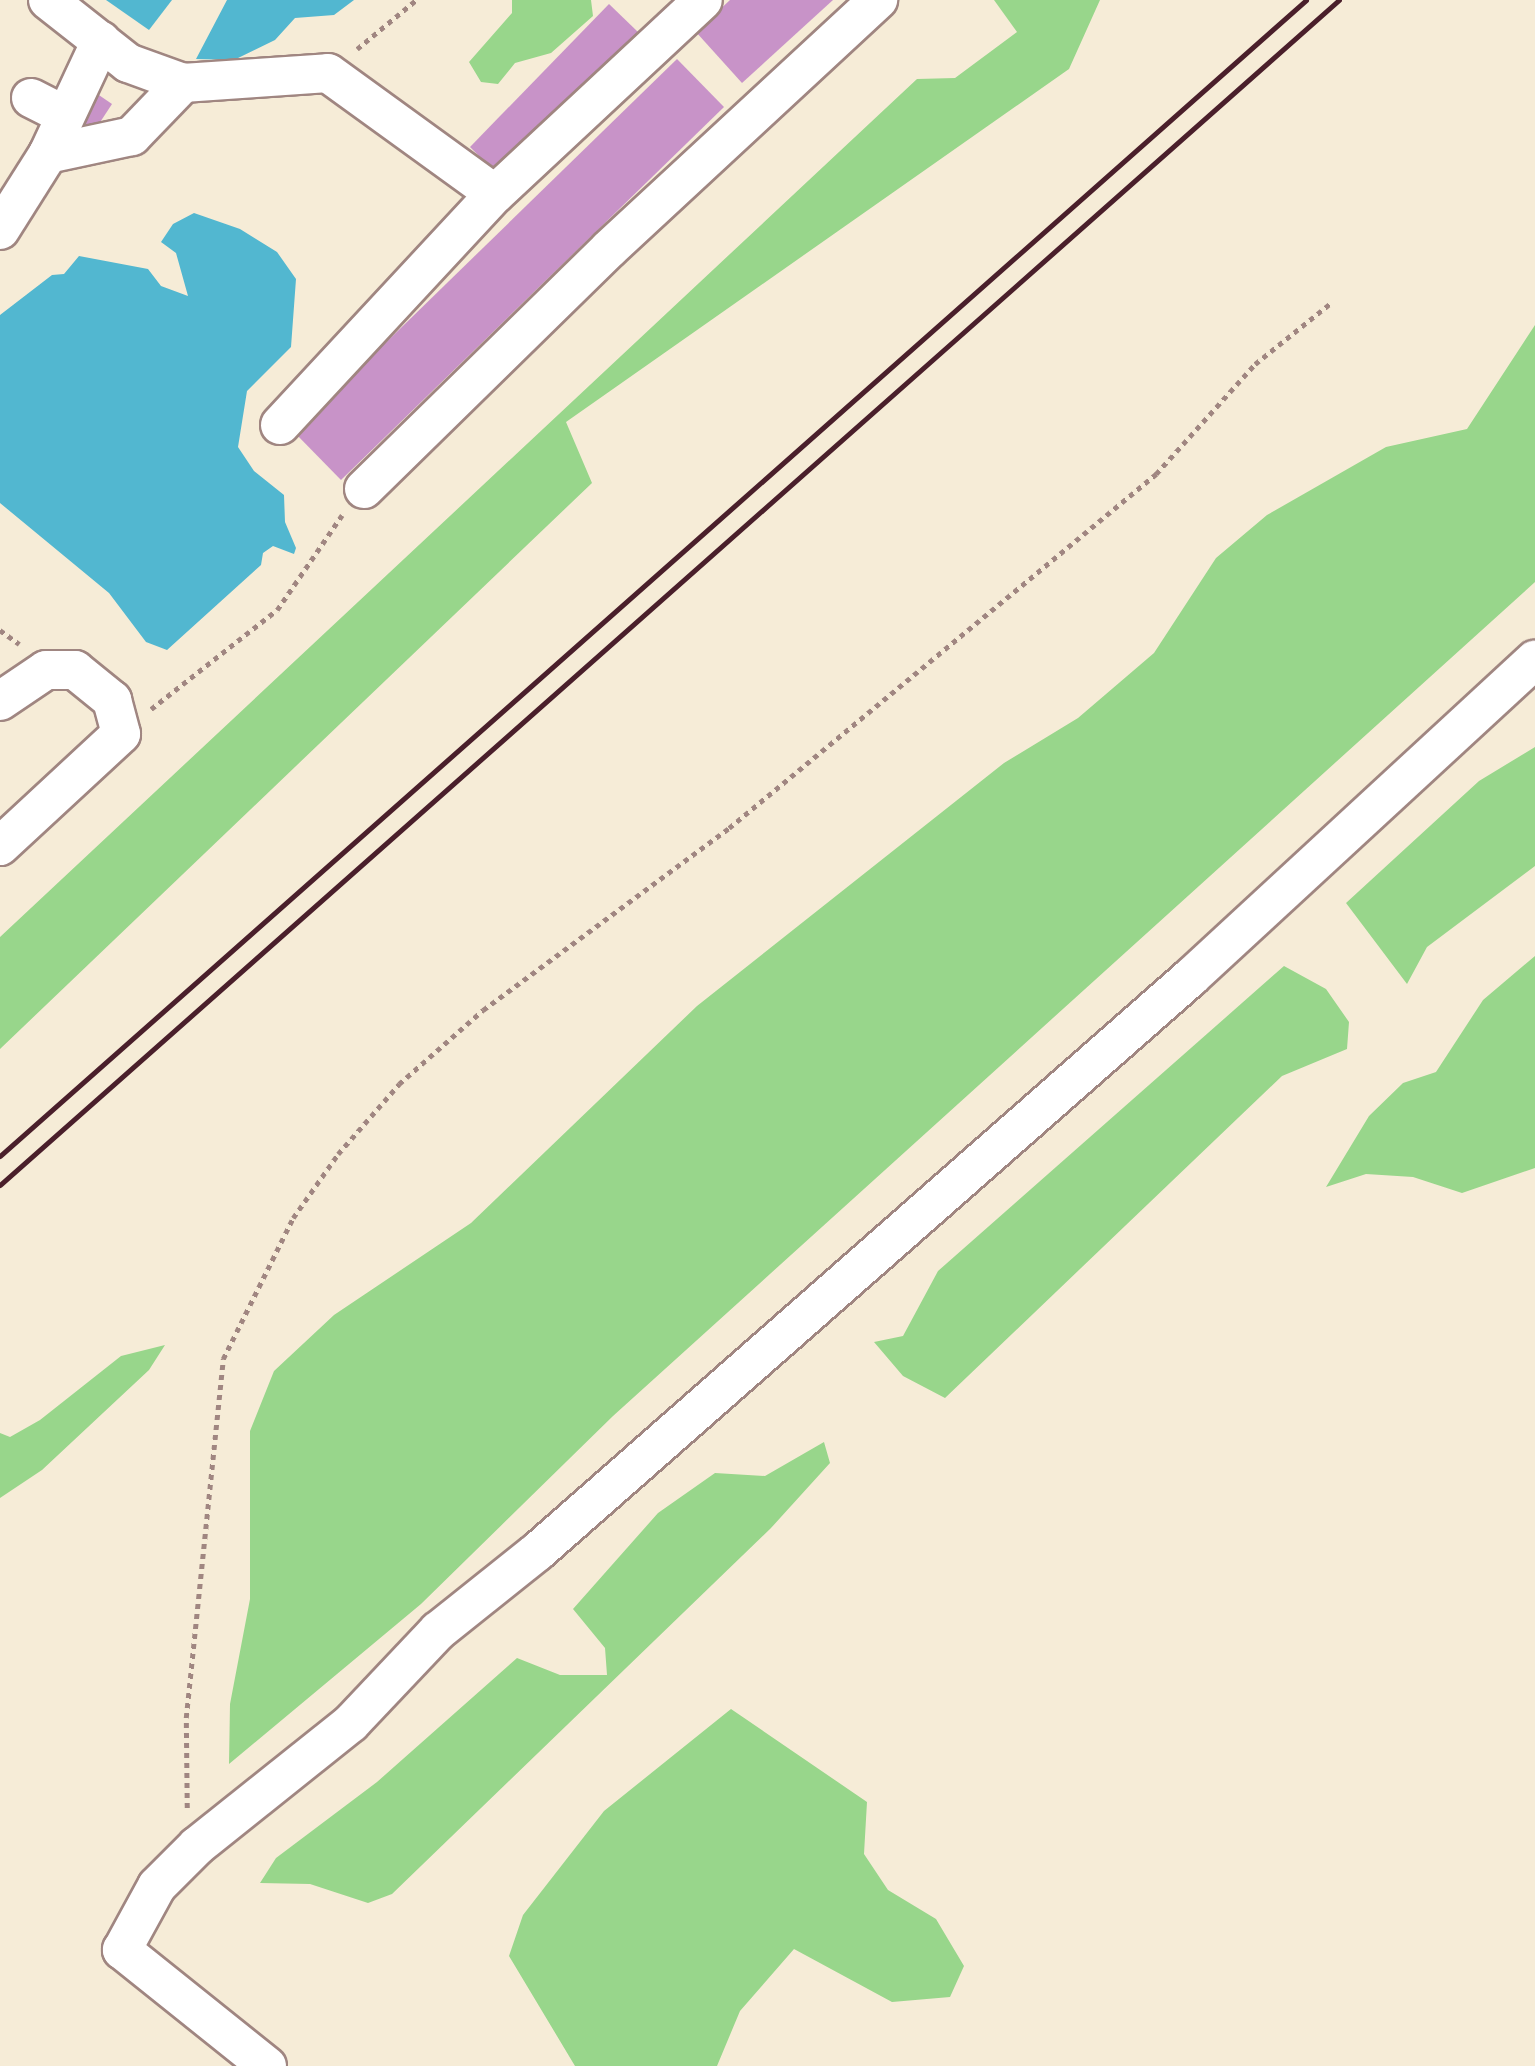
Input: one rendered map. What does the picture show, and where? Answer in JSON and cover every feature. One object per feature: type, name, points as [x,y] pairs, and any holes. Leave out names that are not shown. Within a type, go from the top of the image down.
[{"type":"lane","points":[[48,0],[128,63],[183,83],[328,73],[495,194]]},
{"type":"lane","points":[[280,425],[495,194],[703,0]]},
{"type":"lane","points":[[364,489],[609,249],[878,0]]},
{"type":"lane","points":[[0,230],[48,154],[46,106],[101,41]]},
{"type":"lane","points":[[48,154],[132,135],[183,83]]},
{"type":"lane","points":[[267,2066],[122,1950],[157,1886],[197,1846],[351,1723],[438,1631],[537,1552],[1191,977],[1535,660]]},
{"type":"lane","points":[[0,701],[46,670],[75,670],[112,701],[121,734],[0,846]]},
{"type":"path","points":[[328,73],[416,0]]},
{"type":"path","points":[[197,1846],[185,1800],[186,1718],[223,1359],[293,1218],[338,1154],[399,1084],[483,1010],[729,828],[1156,474],[1255,364],[1331,303]]},
{"type":"path","points":[[121,734],[277,610],[364,489]]},
{"type":"green space","points":[[512,0],[591,0],[593,16],[551,53],[515,63],[498,84],[481,82],[469,62],[512,13]]},
{"type":"green space","points":[[994,0],[1100,0],[1069,69],[566,422],[592,483],[0,1049],[0,937],[917,79],[955,78],[1017,32]]},
{"type":"green space","points":[[1535,325],[1535,582],[613,1416],[421,1604],[229,1764],[230,1704],[250,1599],[250,1431],[274,1371],[334,1315],[471,1223],[697,1006],[1004,763],[1078,718],[1154,653],[1216,558],[1267,515],[1386,447],[1467,429]]},
{"type":"green space","points":[[1535,747],[1535,866],[1427,947],[1407,984],[1346,903],[1479,781]]},
{"type":"green space","points":[[1535,956],[1535,1168],[1462,1193],[1413,1177],[1366,1174],[1326,1187],[1369,1116],[1403,1083],[1436,1072],[1483,1000]]},
{"type":"green space","points":[[1284,966],[1326,989],[1349,1022],[1347,1049],[1282,1076],[945,1398],[903,1376],[874,1342],[903,1336],[938,1271]]},
{"type":"green space","points":[[165,1345],[149,1370],[42,1470],[0,1498],[0,1433],[10,1437],[40,1420],[121,1356]]},
{"type":"green space","points":[[824,1442],[830,1463],[771,1528],[392,1894],[368,1903],[310,1884],[260,1883],[276,1858],[377,1782],[517,1658],[560,1675],[607,1675],[605,1648],[573,1609],[658,1513],[715,1473],[765,1476]]},
{"type":"green space","points":[[731,1709],[867,1802],[864,1854],[888,1890],[936,1919],[964,1966],[950,1997],[892,2002],[794,1949],[740,2011],[717,2066],[575,2066],[509,1956],[523,1915],[604,1811]]},
{"type":"water","points":[[106,0],[172,0],[149,30]]},
{"type":"water","points":[[227,0],[354,0],[334,15],[295,18],[275,40],[234,60],[196,59]]},
{"type":"water","points":[[194,213],[240,229],[277,252],[296,279],[291,347],[247,391],[238,447],[254,471],[284,495],[285,522],[296,548],[294,554],[273,546],[263,553],[261,565],[167,650],[146,642],[109,593],[0,503],[0,315],[52,275],[64,274],[79,256],[148,269],[161,286],[188,296],[176,253],[161,242],[173,224]]},
{"type":"building","points":[[730,0],[833,0],[742,83],[696,32]]},
{"type":"building","points":[[609,4],[638,32],[499,176],[470,147]]},
{"type":"building","points":[[677,59],[724,107],[341,480],[294,432]]},
{"type":"building","points":[[93,91],[112,104],[93,133],[73,119]]},
{"type":"railway","points":[[0,1156],[1306,0]]},
{"type":"railway","points":[[0,1185],[1339,0]]}]
